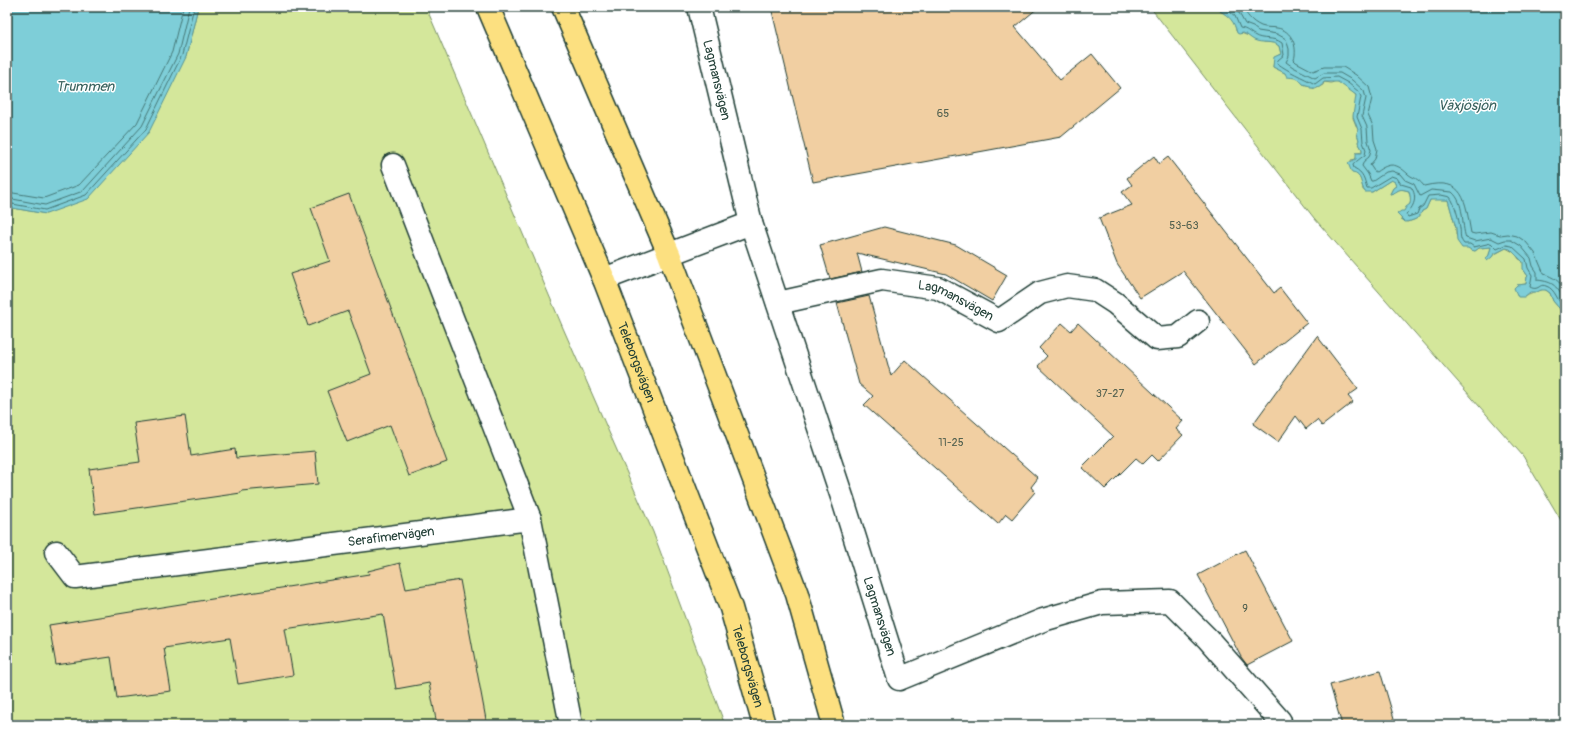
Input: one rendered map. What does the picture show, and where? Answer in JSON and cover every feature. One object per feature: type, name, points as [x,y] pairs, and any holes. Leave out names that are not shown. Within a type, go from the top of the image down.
[{"type":"main road","name":"Teleborgsvägen","points":[[488,7],[604,279],[731,608],[764,725]]},
{"type":"main road","points":[[562,7],[669,254],[796,594],[834,725]]},
{"type":"street","name":"Lagmansvägen","points":[[699,7],[751,223],[843,500],[898,679],[1043,620],[1102,603],[1170,601],[1208,639],[1280,721]]},
{"type":"street","points":[[393,165],[530,519],[571,725]]},
{"type":"street","points":[[604,279],[751,223]]},
{"type":"street","name":"Lagmansvägen","points":[[778,303],[882,280],[938,288],[999,321],[1040,293],[1067,286],[1095,290],[1115,303],[1157,339],[1178,337],[1198,321]]},
{"type":"street","name":"Serafimervägen","points":[[56,552],[75,577],[530,519]]},
{"type":"green space","points":[[198,7],[426,7],[563,328],[653,532],[725,725],[7,725],[7,207],[46,214],[186,57]]},
{"type":"green space","points":[[1150,7],[1219,7],[1220,11],[1233,21],[1236,31],[1264,42],[1275,43],[1279,46],[1281,54],[1274,60],[1273,67],[1285,73],[1289,77],[1297,78],[1303,84],[1315,89],[1323,85],[1324,82],[1331,83],[1336,81],[1348,88],[1357,97],[1353,118],[1358,130],[1358,142],[1362,149],[1362,153],[1357,152],[1356,159],[1351,160],[1354,172],[1361,180],[1363,190],[1372,192],[1391,180],[1395,181],[1396,186],[1390,194],[1401,189],[1409,191],[1411,202],[1401,219],[1407,222],[1418,217],[1422,211],[1426,209],[1430,200],[1448,200],[1456,228],[1456,235],[1468,248],[1475,251],[1479,248],[1491,247],[1489,255],[1486,259],[1506,248],[1515,253],[1519,259],[1523,261],[1524,271],[1528,276],[1526,284],[1517,285],[1514,288],[1524,297],[1544,289],[1550,293],[1553,301],[1565,315],[1565,333],[1562,333],[1565,344],[1565,527],[1523,456],[1314,218]]},
{"type":"water","name":"Trummen","points":[[7,7],[198,7],[186,57],[149,132],[88,199],[46,214],[7,207]]},
{"type":"water","name":"Växjösjön","points":[[1219,7],[1565,7],[1565,315],[1553,301],[1550,293],[1546,290],[1530,292],[1524,297],[1518,297],[1514,288],[1517,285],[1526,284],[1528,276],[1523,269],[1523,262],[1510,249],[1506,248],[1494,254],[1487,261],[1486,259],[1489,255],[1491,247],[1479,248],[1475,251],[1468,248],[1462,248],[1457,241],[1456,228],[1448,200],[1430,200],[1426,209],[1422,211],[1418,218],[1405,222],[1397,214],[1404,211],[1410,204],[1409,191],[1400,190],[1390,194],[1396,186],[1395,182],[1391,180],[1372,192],[1365,192],[1360,178],[1358,175],[1352,173],[1348,163],[1356,159],[1356,153],[1362,153],[1362,149],[1358,142],[1358,130],[1353,116],[1356,95],[1338,82],[1324,82],[1319,87],[1310,88],[1310,86],[1303,84],[1298,79],[1287,77],[1285,73],[1273,67],[1274,57],[1281,54],[1279,46],[1273,43],[1257,41],[1243,33],[1237,33],[1233,22],[1229,17],[1220,11]]},
{"type":"building","points":[[771,7],[1039,7],[1015,27],[1060,80],[1092,54],[1120,88],[1061,137],[813,182]]},
{"type":"building","points":[[1154,156],[1159,164],[1168,157],[1274,293],[1280,288],[1307,323],[1256,364],[1183,271],[1140,298],[1117,264],[1099,218],[1132,205],[1122,192],[1132,185],[1127,178]]},
{"type":"building","points":[[349,194],[447,462],[409,476],[390,425],[347,442],[327,391],[371,374],[348,311],[308,326],[290,274],[330,261],[311,208]]},
{"type":"building","points":[[884,227],[956,245],[1007,275],[992,301],[946,274],[857,253],[862,272],[830,279],[820,245]]},
{"type":"building","points":[[869,296],[891,376],[905,360],[1038,478],[1031,487],[1035,492],[1012,519],[1006,514],[998,524],[864,405],[873,396],[859,384],[837,303]]},
{"type":"building","points":[[1062,323],[1071,331],[1078,323],[1183,421],[1176,429],[1183,435],[1158,461],[1152,455],[1143,464],[1136,458],[1105,489],[1082,467],[1113,436],[1038,366],[1047,356],[1039,348]]},
{"type":"building","points":[[1317,336],[1358,389],[1348,396],[1353,402],[1322,426],[1317,420],[1306,429],[1296,416],[1278,442],[1253,424]]},
{"type":"building","points":[[185,416],[191,456],[235,449],[236,458],[315,451],[318,484],[241,491],[241,493],[95,514],[89,469],[140,462],[134,423]]},
{"type":"building","points":[[1245,550],[1293,641],[1247,665],[1241,657],[1198,575]]},
{"type":"building","points":[[400,563],[406,589],[460,580],[487,725],[437,725],[429,683],[396,689],[383,614],[285,629],[293,675],[238,684],[230,638],[164,648],[171,691],[117,698],[111,657],[56,665],[49,625],[369,574],[368,571]]},
{"type":"building","points":[[1380,671],[1396,725],[1342,725],[1330,685]]}]
